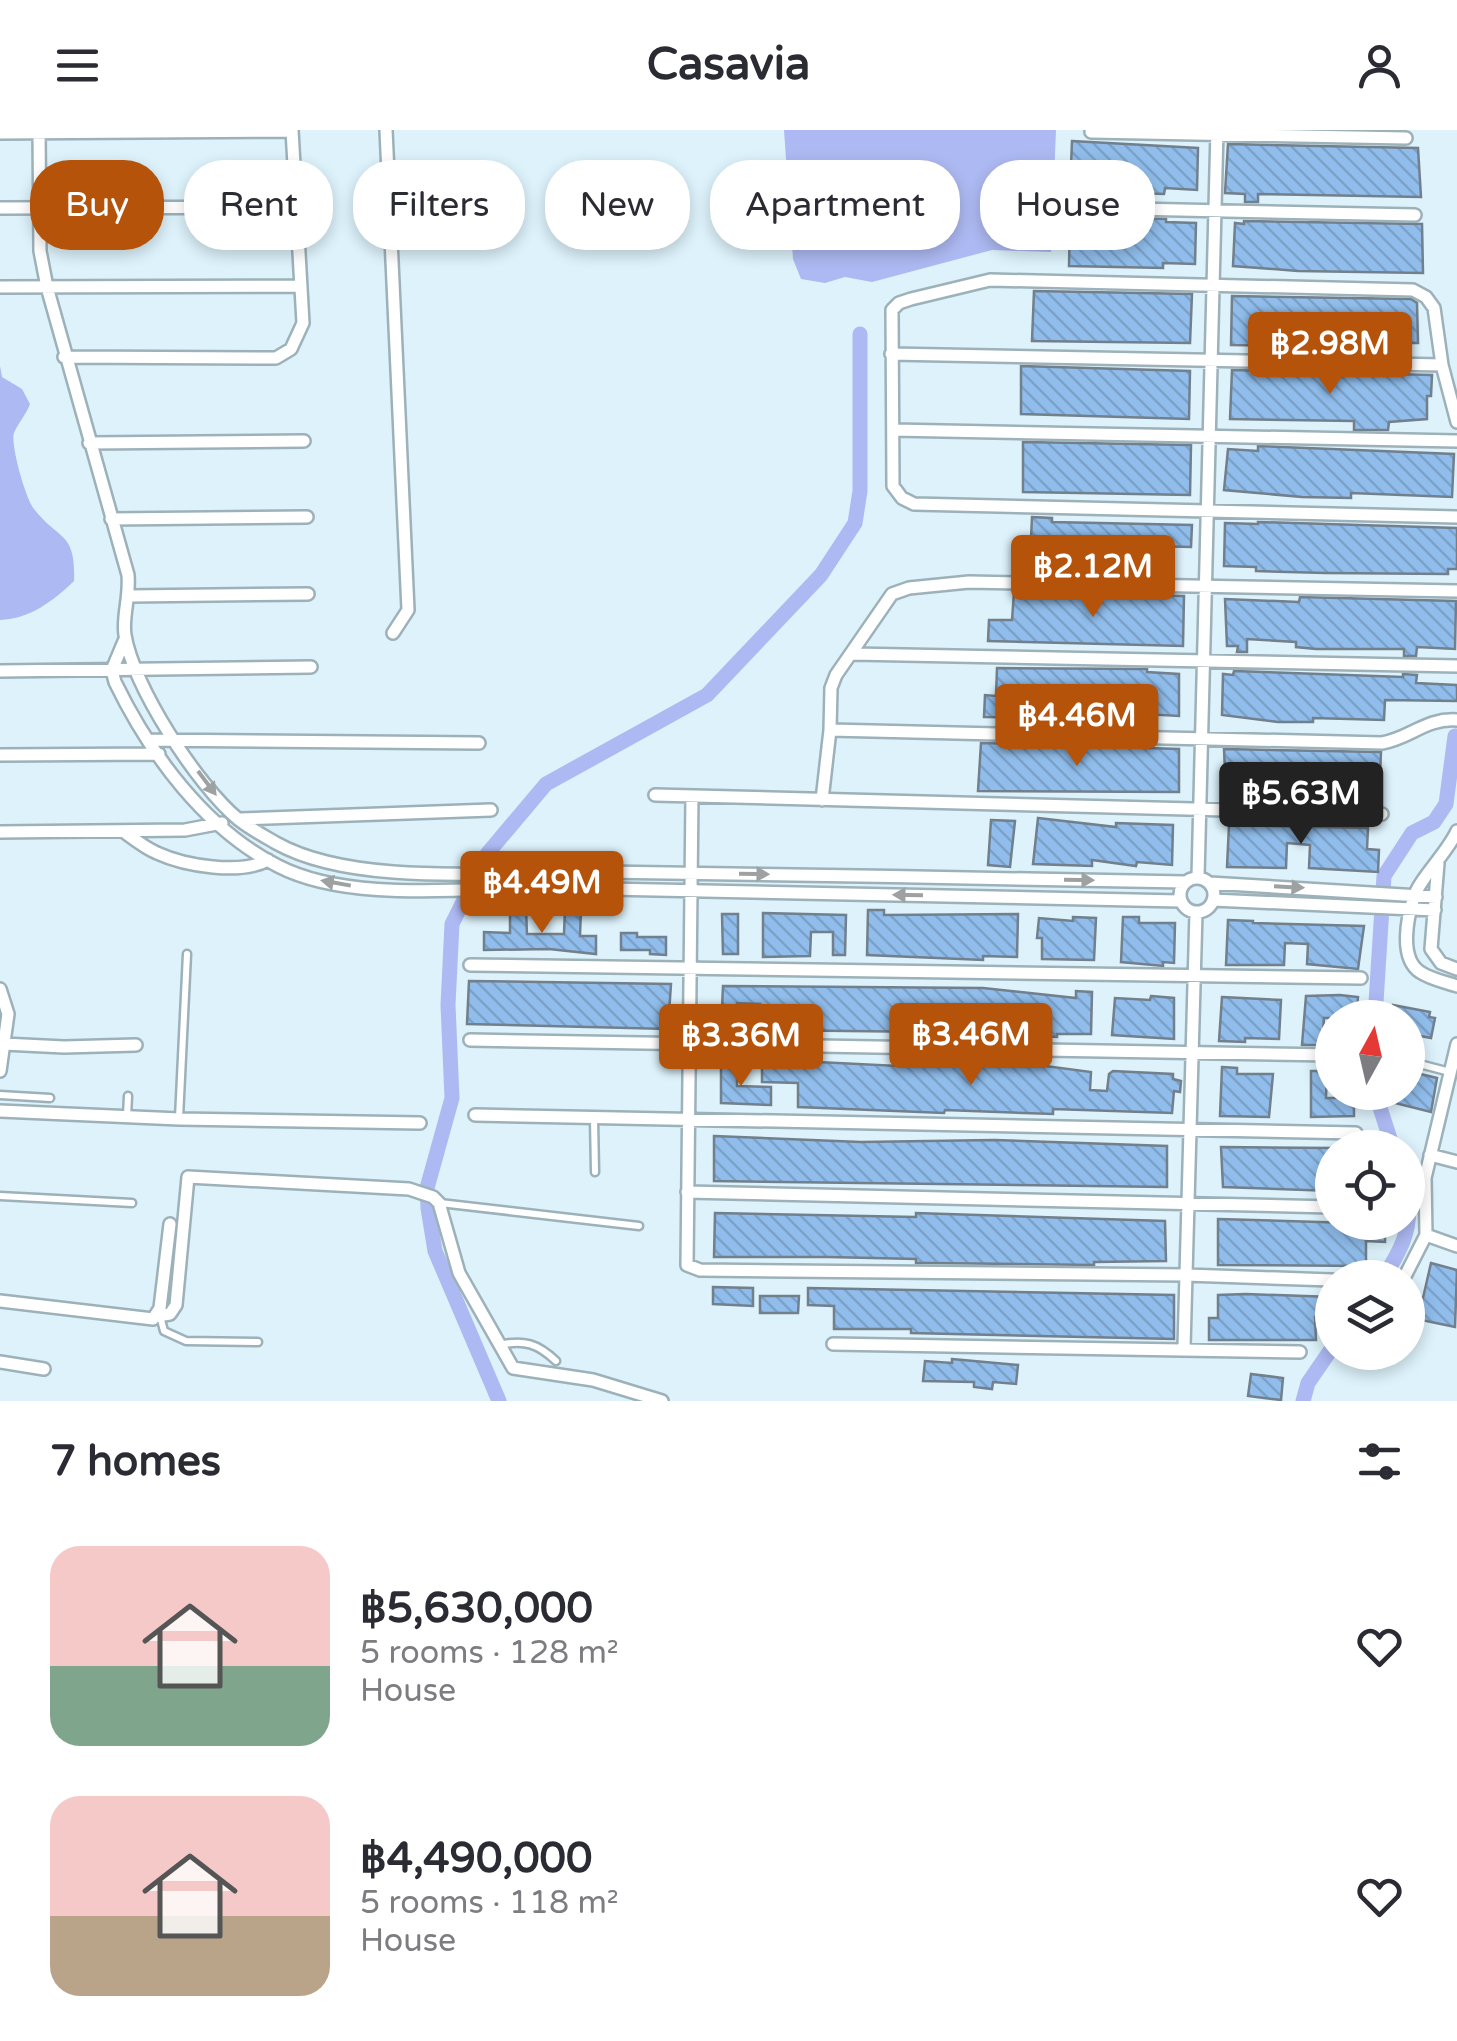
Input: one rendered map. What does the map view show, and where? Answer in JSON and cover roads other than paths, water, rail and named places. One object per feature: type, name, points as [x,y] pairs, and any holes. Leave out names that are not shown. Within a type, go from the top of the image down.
[{"type":"street","points":[[0,132],[292,130],[293,160]]},
{"type":"street","points":[[386,130],[408,610],[393,633]]},
{"type":"street","points":[[39,131],[39,160]]},
{"type":"street","points":[[1091,132],[1406,138]]},
{"type":"street","points":[[1217,132],[1198,881],[1214,900],[1391,907],[1413,901]]},
{"type":"street","points":[[0,208],[30,208]]},
{"type":"street","points":[[1155,209],[1415,214]]},
{"type":"street","points":[[40,250],[64,357],[128,575],[130,596],[123,624],[134,670],[175,739],[238,820],[304,856],[338,866],[388,872],[573,871],[1198,881],[1392,893],[1413,901],[1436,903]]},
{"type":"street","points":[[64,357],[276,358],[298,340],[303,323],[298,250]]},
{"type":"street","points":[[1457,422],[1442,365],[1434,308],[1426,297],[1413,290],[990,280],[899,303],[889,322],[893,486],[902,498],[914,504],[1457,516]]},
{"type":"street","points":[[0,287],[300,286]]},
{"type":"street","points":[[891,354],[1442,365]]},
{"type":"street","points":[[893,430],[1457,441]]},
{"type":"street","points":[[90,443],[304,441]]},
{"type":"street","points":[[112,519],[307,517]]},
{"type":"street","points":[[822,800],[831,688],[836,675],[892,594],[909,588],[969,582],[1457,591]]},
{"type":"street","points":[[130,596],[308,594]]},
{"type":"street","points":[[125,639],[112,670],[122,696],[159,754],[216,824],[268,860],[336,885],[387,889],[552,888],[1180,900]]},
{"type":"street","points":[[853,654],[1457,666]]},
{"type":"street","points":[[0,671],[312,667]]},
{"type":"street","points":[[830,730],[1382,742],[1392,741],[1425,723],[1457,720]]},
{"type":"street","points":[[150,740],[479,742]]},
{"type":"street","points":[[0,755],[159,754]]},
{"type":"street","points":[[654,796],[1382,814]]},
{"type":"street","points":[[692,796],[687,1265],[700,1270],[1315,1279]]},
{"type":"street","points":[[0,832],[185,830],[238,820],[491,810]]},
{"type":"street","points":[[124,830],[156,853],[170,858],[231,869],[248,869],[268,860]]},
{"type":"street","points":[[1457,830],[1413,901],[1406,950],[1418,971],[1457,986]]},
{"type":"street","points":[[1438,863],[1430,949],[1441,963],[1457,969]]},
{"type":"street","points":[[573,871],[574,889]]},
{"type":"street","points":[[387,889],[388,872]]},
{"type":"street","points":[[937,878],[939,896]]},
{"type":"street","points":[[1198,881],[1180,890],[1180,900],[1186,908],[1196,912],[1206,909],[1214,900]]},
{"type":"street","points":[[1184,1347],[1196,912]]},
{"type":"street","points":[[470,965],[1361,978]]},
{"type":"street","points":[[0,989],[8,1014],[0,1070]]},
{"type":"street","points":[[470,1040],[1315,1055]]},
{"type":"street","points":[[4,1044],[136,1045]]},
{"type":"street","points":[[1413,1260],[1426,1236],[1425,1178],[1454,1073],[1457,1044]]},
{"type":"street","points":[[0,1111],[178,1119],[420,1122]]},
{"type":"street","points":[[475,1115],[1315,1132]]},
{"type":"street","points":[[1430,1154],[1457,1162]]},
{"type":"street","points":[[0,1300],[148,1321],[170,1314],[176,1305],[188,1177],[408,1189],[436,1200],[459,1273],[509,1364],[520,1370],[593,1380],[662,1401]]},
{"type":"street","points":[[686,1192],[1315,1206]]},
{"type":"street","points":[[158,1315],[170,1224]]},
{"type":"street","points":[[1426,1236],[1457,1246]]},
{"type":"street","points":[[833,1344],[1184,1347],[1300,1352]]},
{"type":"street","points":[[0,1362],[44,1368]]},
{"type":"lane","points":[[178,1119],[187,954]]},
{"type":"lane","points":[[1425,1065],[1454,1073]]},
{"type":"lane","points":[[0,1095],[50,1098]]},
{"type":"lane","points":[[127,1117],[128,1096]]},
{"type":"lane","points":[[594,1118],[595,1172]]},
{"type":"lane","points":[[0,1196],[132,1202]]},
{"type":"lane","points":[[436,1200],[639,1226]]},
{"type":"lane","points":[[158,1315],[164,1331],[176,1339],[258,1342]]},
{"type":"lane","points":[[498,1345],[514,1341],[532,1344],[556,1361]]},
{"type":"water","points":[[784,130],[1056,130],[1055,160],[980,160],[980,250],[992,250],[872,282],[845,277],[825,283],[801,279],[792,250],[960,250],[960,160],[786,160]]},
{"type":"water","points":[[0,366],[2,377],[22,389],[30,404],[13,439],[23,484],[34,509],[69,545],[74,581],[40,608],[0,620]]},
{"type":"waterway","points":[[499,1401],[435,1251],[428,1208],[427,1188],[452,1098],[448,1005],[452,924],[487,854],[546,784],[707,695],[821,575],[855,523],[860,491],[860,334]]},
{"type":"waterway","points":[[1376,1000],[1384,876],[1412,833],[1434,822],[1446,804],[1455,736]]},
{"type":"waterway","points":[[1381,1110],[1387,1130]]},
{"type":"waterway","points":[[1394,1260],[1403,1240]]},
{"type":"waterway","points":[[1303,1401],[1317,1370]]}]
